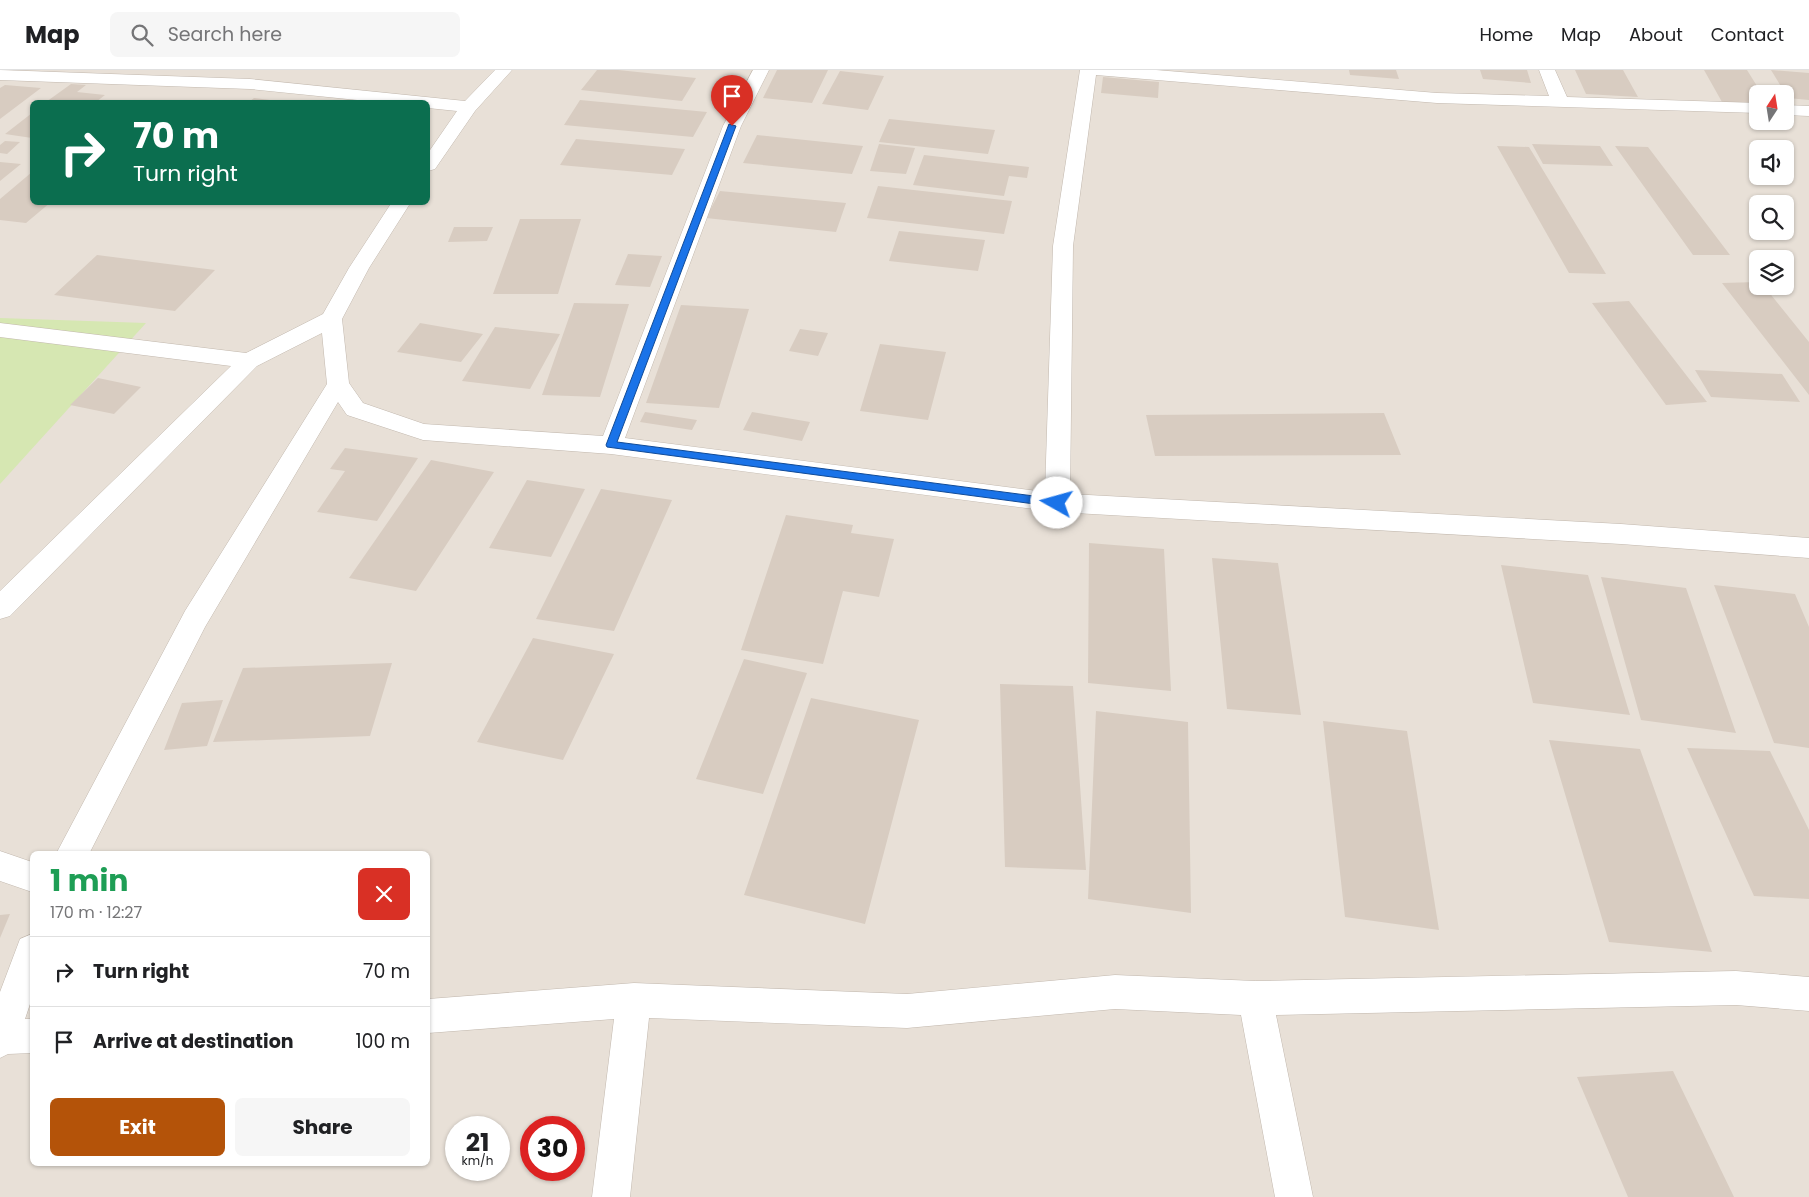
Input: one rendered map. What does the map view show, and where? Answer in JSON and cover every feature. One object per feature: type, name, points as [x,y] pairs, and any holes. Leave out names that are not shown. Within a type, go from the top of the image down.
[{"type":"street","points":[[430,162],[469,106],[504,70]]},
{"type":"street","points":[[611,445],[732,126],[761,70]]},
{"type":"street","points":[[1057,503],[1063,246],[1088,70]]},
{"type":"street","points":[[1094,70],[1152,76],[1275,77],[1437,98],[1749,108]]},
{"type":"street","points":[[1547,70],[1560,101]]},
{"type":"street","points":[[0,74],[250,84],[409,100]]},
{"type":"street","points":[[430,102],[469,106]]},
{"type":"street","points":[[1794,110],[1809,111]]},
{"type":"street","points":[[0,608],[249,361],[330,319],[359,268],[400,205]]},
{"type":"street","points":[[330,319],[338,384],[355,409],[424,432],[611,445],[1057,503],[1621,534],[1809,548]]},
{"type":"street","points":[[0,330],[249,361]]},
{"type":"street","points":[[74,851],[195,619],[338,384]]},
{"type":"street","points":[[0,866],[30,875]]},
{"type":"street","points":[[11,1038],[30,959]]},
{"type":"street","points":[[430,1016],[634,1000],[907,1011],[1115,992],[1255,998],[1736,988],[1809,994]]},
{"type":"street","points":[[1255,998],[1294,1197]]},
{"type":"street","points":[[611,1197],[634,1000]]},
{"type":"shaded area","points":[[0,70],[1809,70],[1809,1197],[0,1197]]},
{"type":"green space","points":[[0,318],[146,323],[0,484]]},
{"type":"building","points":[[597,70],[618,70],[696,78],[682,101],[581,90]]},
{"type":"building","points":[[777,70],[828,70],[812,103],[763,98]]},
{"type":"building","points":[[1349,70],[1396,70],[1399,79],[1350,75]]},
{"type":"building","points":[[1480,70],[1527,70],[1531,83],[1483,79]]},
{"type":"building","points":[[1575,70],[1623,70],[1638,97],[1586,94]]},
{"type":"building","points":[[1704,70],[1747,70],[1756,85],[1749,85],[1749,104],[1722,102]]},
{"type":"building","points":[[1771,70],[1809,73],[1809,100],[1794,99],[1794,85],[1780,85]]},
{"type":"building","points":[[840,71],[884,76],[868,110],[822,104]]},
{"type":"building","points":[[1103,77],[1159,82],[1158,98],[1101,93]]},
{"type":"building","points":[[71,84],[86,85],[77,92],[105,95],[99,100],[49,100]]},
{"type":"building","points":[[5,85],[41,88],[0,119],[0,88]]},
{"type":"building","points":[[254,98],[270,100],[252,100]]},
{"type":"building","points":[[580,100],[707,112],[693,137],[564,125]]},
{"type":"building","points":[[30,115],[30,138],[5,134]]},
{"type":"building","points":[[889,119],[995,130],[988,154],[879,142]]},
{"type":"building","points":[[757,135],[863,146],[852,174],[743,163]]},
{"type":"building","points":[[576,139],[685,149],[672,175],[560,165]]},
{"type":"building","points":[[5,141],[20,142],[7,154],[0,153],[0,145]]},
{"type":"building","points":[[879,144],[915,148],[906,174],[870,171]]},
{"type":"building","points":[[1532,144],[1600,146],[1613,166],[1543,164]]},
{"type":"building","points":[[1497,146],[1529,147],[1606,274],[1569,273]]},
{"type":"building","points":[[1615,146],[1648,147],[1730,255],[1693,255]]},
{"type":"building","points":[[924,155],[1029,167],[1027,178],[1009,176],[1004,196],[913,185]]},
{"type":"building","points":[[0,162],[21,164],[0,181]]},
{"type":"building","points":[[30,174],[30,205],[47,205],[26,223],[0,220],[0,199]]},
{"type":"building","points":[[878,186],[1012,201],[1004,234],[867,218]]},
{"type":"building","points":[[720,191],[846,203],[836,232],[706,218]]},
{"type":"building","points":[[520,219],[581,219],[558,294],[493,294]]},
{"type":"building","points":[[454,227],[493,227],[487,241],[448,242]]},
{"type":"building","points":[[899,231],[985,240],[978,271],[889,261]]},
{"type":"building","points":[[628,254],[662,256],[650,287],[615,285]]},
{"type":"building","points":[[97,255],[215,270],[175,311],[54,295]]},
{"type":"building","points":[[1749,282],[1749,295],[1771,295],[1809,342],[1809,395],[1722,283]]},
{"type":"building","points":[[1629,301],[1707,402],[1666,405],[1592,303]]},
{"type":"building","points":[[574,303],[629,304],[600,397],[542,395]]},
{"type":"building","points":[[681,305],[749,309],[719,408],[646,403]]},
{"type":"building","points":[[420,323],[483,334],[461,362],[397,352]]},
{"type":"building","points":[[495,327],[560,334],[530,389],[462,381]]},
{"type":"building","points":[[800,329],[828,333],[818,356],[789,351]]},
{"type":"building","points":[[880,344],[946,352],[928,420],[860,411]]},
{"type":"building","points":[[1695,370],[1782,374],[1800,402],[1711,397]]},
{"type":"building","points":[[98,378],[141,387],[114,414],[70,405]]},
{"type":"building","points":[[645,412],[697,420],[692,430],[640,422]]},
{"type":"building","points":[[752,412],[810,422],[802,441],[743,430]]},
{"type":"building","points":[[1384,413],[1401,455],[1155,456],[1146,415]]},
{"type":"building","points":[[345,448],[418,458],[377,521],[317,512],[345,471],[330,469]]},
{"type":"building","points":[[431,460],[494,472],[416,591],[349,578]]},
{"type":"building","points":[[527,480],[585,489],[551,557],[489,548]]},
{"type":"building","points":[[601,489],[672,500],[614,631],[536,619]]},
{"type":"building","points":[[786,515],[853,525],[851,533],[894,539],[879,597],[843,591],[823,664],[741,650]]},
{"type":"building","points":[[1089,543],[1164,549],[1171,691],[1088,683]]},
{"type":"building","points":[[1212,558],[1278,563],[1301,715],[1227,709]]},
{"type":"building","points":[[1501,565],[1588,575],[1630,715],[1533,703]]},
{"type":"building","points":[[1601,577],[1686,588],[1736,733],[1641,720]]},
{"type":"building","points":[[1714,585],[1795,594],[1809,627],[1809,748],[1774,743]]},
{"type":"building","points":[[533,638],[614,654],[563,760],[477,742]]},
{"type":"building","points":[[744,659],[807,673],[763,794],[696,779]]},
{"type":"building","points":[[392,663],[370,736],[213,742],[243,668]]},
{"type":"building","points":[[1000,684],[1073,686],[1086,870],[1005,867]]},
{"type":"building","points":[[811,698],[919,720],[865,924],[744,895]]},
{"type":"building","points":[[223,700],[207,746],[164,750],[182,703]]},
{"type":"building","points":[[1096,711],[1188,722],[1191,913],[1088,899]]},
{"type":"building","points":[[1323,721],[1407,731],[1439,930],[1345,917]]},
{"type":"building","points":[[1549,740],[1640,749],[1712,952],[1609,942]]},
{"type":"building","points":[[1687,748],[1770,751],[1809,830],[1809,899],[1754,896]]},
{"type":"building","points":[[10,914],[0,938],[0,915]]},
{"type":"building","points":[[1673,1071],[1734,1197],[1628,1197],[1577,1077]]},
{"type":"route","points":[[732,126],[679,261],[611,445],[1057,503]]}]
